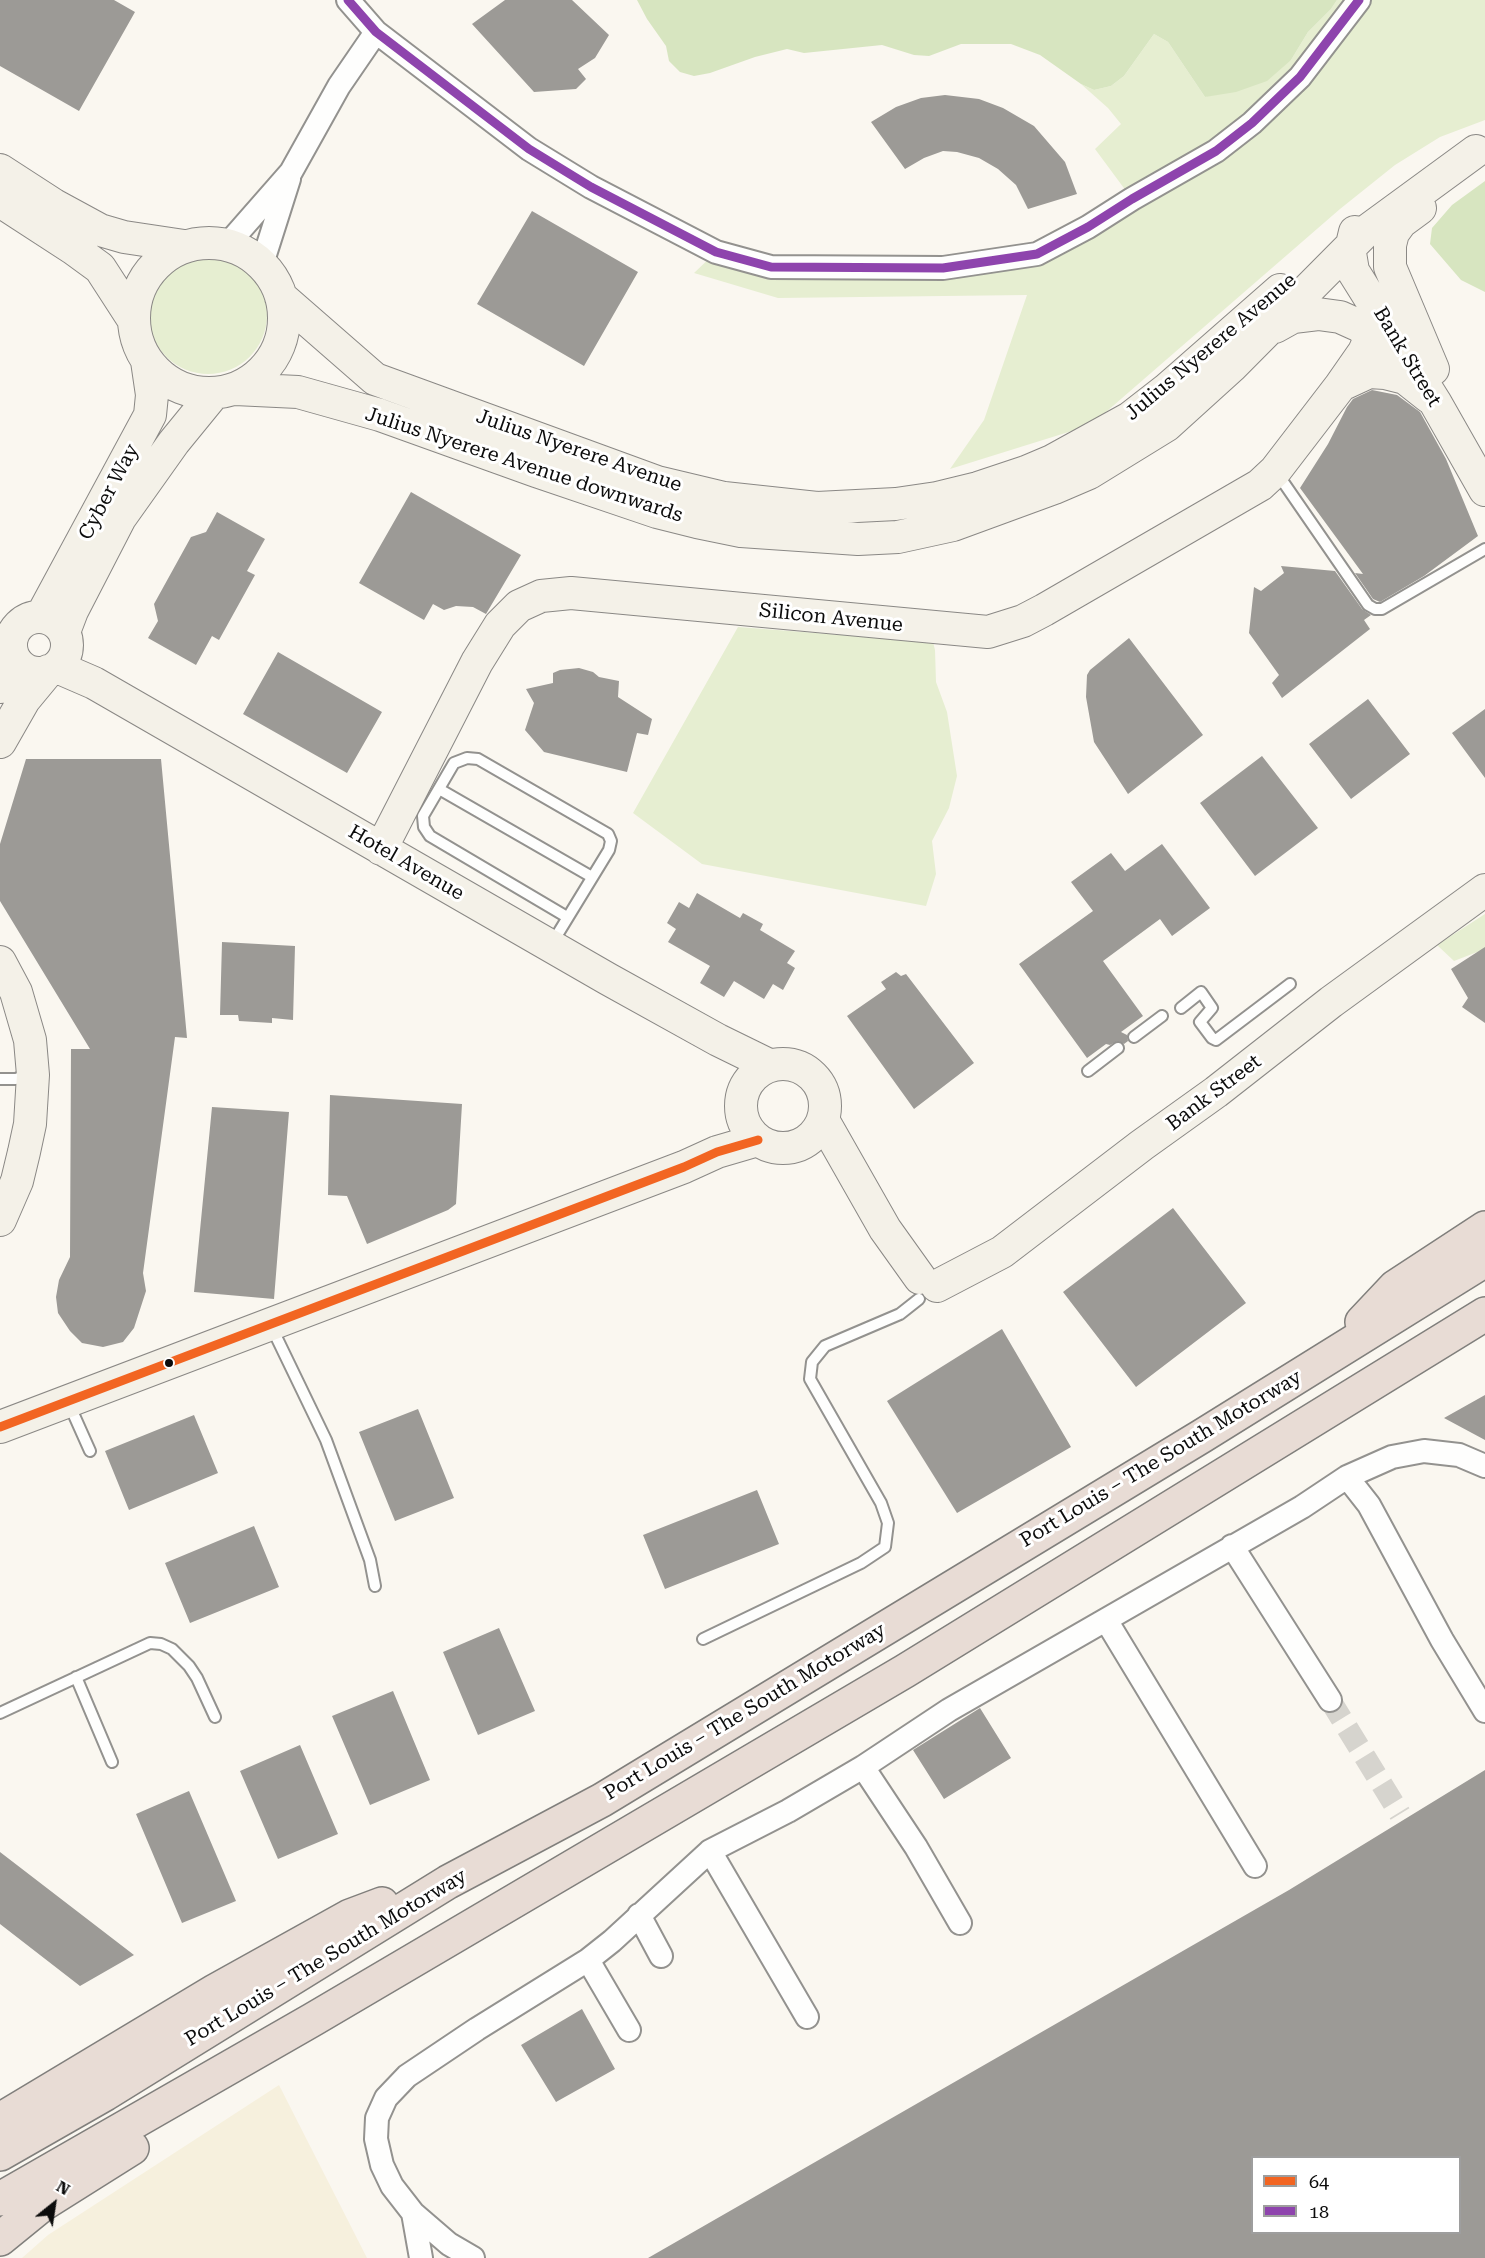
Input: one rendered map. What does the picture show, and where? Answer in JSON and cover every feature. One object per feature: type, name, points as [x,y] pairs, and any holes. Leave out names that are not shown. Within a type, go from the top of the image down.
[{"type":"highway","points":[[1327,1358],[1395,1287],[1485,1228]]},
{"type":"highway","name":"Port Louis – The South Motorway","points":[[0,2154],[105,2094],[448,1882],[602,1800],[1485,1260]]},
{"type":"highway","points":[[0,2199],[312,2020],[905,1671],[1485,1314]]},
{"type":"highway","points":[[1297,1430],[1485,1336]]},
{"type":"highway","points":[[0,2120],[215,1992],[350,1916],[448,1882]]},
{"type":"highway","points":[[0,2239],[43,2204],[189,2112],[312,2020]]},
{"type":"street","points":[[348,0],[376,33],[529,149],[591,187],[716,252],[771,267],[943,268],[1036,254],[1088,227],[1216,151],[1252,123],[1300,77],[1359,0]]},
{"type":"street","points":[[226,245],[291,171],[339,86],[376,33]]},
{"type":"street","points":[[1439,397],[1390,267],[1390,245],[1393,233],[1401,222],[1457,180],[1481,149]]},
{"type":"street","name":"Julius Nyerere Avenue","points":[[281,297],[375,379],[657,482],[724,498],[808,507],[857,507],[937,498],[978,488],[1026,472],[1130,418],[1166,390],[1358,220],[1481,149]]},
{"type":"street","name":"Julius Nyerere Avenue downwards","points":[[225,391],[298,392],[380,415],[657,512],[697,522],[741,531],[858,539],[898,537],[953,525],[1089,473],[1167,424],[1231,367],[1364,233],[1481,149]]},
{"type":"street","points":[[0,170],[54,205],[100,230],[124,237],[184,246]]},
{"type":"street","points":[[262,264],[291,171]]},
{"type":"street","points":[[0,201],[100,268],[133,319]]},
{"type":"street","name":"Bank Street","points":[[1358,220],[1350,253],[1353,271],[1439,397],[1485,490]]},
{"type":"street","points":[[1333,242],[1346,237],[1363,245],[1439,397],[1485,469]]},
{"type":"street","points":[[205,242],[226,245],[246,252],[262,264],[273,279],[281,297],[284,319],[281,341],[271,362],[255,378],[225,391],[188,390],[172,383],[147,361],[137,341],[133,319],[136,296],[146,274],[163,257],[184,246],[205,242]]},
{"type":"street","points":[[1265,332],[1293,317],[1318,314],[1340,317],[1360,326],[1439,397]]},
{"type":"street","name":"Silicon Avenue","points":[[381,849],[477,662],[500,625],[519,606],[541,596],[571,593],[988,633],[1023,621],[1044,610],[1260,485],[1275,471],[1341,385],[1364,352],[1371,336]]},
{"type":"street","name":"Cyber Way","points":[[0,687],[32,641],[150,415],[152,394],[147,361]]},
{"type":"street","points":[[1341,385],[1369,372],[1384,372],[1405,378],[1439,397]]},
{"type":"street","name":"Cyber Way","points":[[0,742],[24,700],[32,641],[72,611],[120,518],[174,442],[225,391]]},
{"type":"street","name":"Hotel Avenue","points":[[32,641],[94,683],[381,849],[718,1040],[769,1065]]},
{"type":"street","name":"Bank Street","points":[[925,1288],[1002,1252],[1142,1145],[1209,1098],[1350,988],[1485,890]]},
{"type":"street","points":[[0,962],[16,992],[30,1040],[16,1073]]},
{"type":"street","points":[[0,1012],[16,1073],[14,1113],[5,1157],[0,1168]]},
{"type":"street","points":[[0,1427],[684,1167],[717,1152],[748,1118],[748,1081],[758,1071],[769,1065],[783,1063],[796,1065],[818,1082],[824,1100],[823,1120],[816,1132],[795,1146],[783,1148],[770,1146],[748,1118],[718,1040]]},
{"type":"street","points":[[0,1220],[17,1181],[30,1124],[33,1075],[16,1073]]},
{"type":"street","points":[[823,1120],[885,1229],[925,1288]]},
{"type":"street","points":[[795,1146],[847,1160]]},
{"type":"street","points":[[473,2258],[449,2244],[413,2213],[392,2186],[382,2165],[376,2139],[376,2118],[386,2098],[407,2076],[468,2034],[588,1960],[612,1941],[710,1851],[789,1811],[863,1767],[948,1710],[1302,1507],[1347,1477],[1392,1457],[1424,1451],[1459,1455],[1485,1466]]},
{"type":"street","points":[[1347,1477],[1369,1505],[1442,1640],[1485,1711]]},
{"type":"street","points":[[1232,1546],[1330,1701]]},
{"type":"street","points":[[1106,1620],[1255,1866]]},
{"type":"street","points":[[863,1767],[916,1848],[960,1923]]},
{"type":"street","points":[[710,1851],[807,2017]]},
{"type":"street","points":[[639,1915],[661,1956]]},
{"type":"street","points":[[588,1960],[629,2030]]},
{"type":"street","points":[[413,2213],[421,2258]]},
{"type":"street","points":[[448,2258],[460,2255],[473,2258]]},
{"type":"lane","points":[[1275,471],[1368,605],[1375,609],[1382,609],[1485,549]]},
{"type":"lane","points":[[550,946],[609,850],[611,841],[608,834],[478,759],[466,758],[454,763],[423,816],[424,827],[430,836],[567,917]]},
{"type":"lane","points":[[439,789],[592,877]]},
{"type":"lane","points":[[1181,1008],[1201,992],[1212,1008],[1200,1022],[1216,1040],[1290,984]]},
{"type":"lane","points":[[1134,1037],[1161,1016]]},
{"type":"lane","points":[[1088,1071],[1118,1048]]},
{"type":"lane","points":[[703,1639],[861,1563],[885,1547],[888,1523],[881,1503],[810,1379],[812,1362],[825,1346],[900,1314],[925,1288]]},
{"type":"lane","points":[[270,1325],[326,1440],[370,1560],[375,1586]]},
{"type":"lane","points":[[67,1401],[90,1451]]},
{"type":"lane","points":[[0,1713],[150,1643],[162,1644],[172,1649],[189,1666],[215,1718]]},
{"type":"lane","points":[[76,1677],[112,1762]]},
{"type":"shaded area","points":[[279,2085],[367,2258],[22,2258],[48,2235]]},
{"type":"green space","points":[[637,0],[1337,0],[1308,32],[1291,60],[1267,81],[1236,92],[1205,97],[1168,42],[1154,34],[1124,76],[1111,86],[1094,90],[1081,84],[1040,55],[1011,44],[961,44],[929,56],[914,55],[882,45],[804,53],[787,49],[694,76],[680,72],[669,61],[666,46]]},
{"type":"green space","points":[[1337,0],[1485,0],[1485,120],[1440,137],[1395,165],[1340,209],[1091,425],[950,469],[984,420],[1027,295],[778,298],[694,273],[716,252],[771,267],[1037,254],[1132,199],[1095,149],[1121,124],[1108,108],[1081,84],[1094,90],[1111,86],[1124,76],[1154,34],[1168,42],[1205,97],[1291,60],[1308,32]]},
{"type":"green space","points":[[1485,181],[1485,292],[1461,280],[1430,244],[1432,228],[1452,205]]},
{"type":"green space","points":[[208,256],[241,266],[257,282],[267,315],[257,348],[241,364],[208,374],[175,364],[159,348],[149,315],[159,282],[175,266]]},
{"type":"green space","points":[[738,627],[933,642],[936,682],[947,712],[957,776],[949,808],[932,841],[936,874],[926,906],[702,864],[633,813]]},
{"type":"green space","points":[[1485,914],[1485,949],[1454,961],[1437,945]]},
{"type":"building","points":[[0,0],[114,0],[135,12],[79,111],[0,66]]},
{"type":"building","points":[[505,0],[572,0],[609,35],[595,58],[578,69],[586,79],[576,89],[534,92],[472,24]]},
{"type":"building","points":[[945,95],[979,99],[1003,108],[1034,126],[1065,162],[1077,194],[1028,209],[1016,185],[998,169],[979,158],[957,152],[943,151],[924,158],[905,169],[871,122],[896,107],[921,98]]},
{"type":"building","points":[[532,211],[638,272],[584,366],[477,304]]},
{"type":"building","points":[[1372,390],[1397,395],[1420,412],[1446,459],[1478,536],[1424,576],[1380,602],[1373,599],[1355,573],[1363,574],[1300,488],[1328,444],[1347,407],[1353,399]]},
{"type":"building","points":[[411,492],[521,555],[486,614],[473,607],[456,606],[444,610],[433,604],[424,620],[359,583]]},
{"type":"building","points":[[217,512],[265,539],[247,571],[255,575],[219,640],[212,636],[196,665],[148,638],[158,621],[154,604],[191,537],[206,532]]},
{"type":"building","points":[[1281,566],[1335,571],[1362,609],[1371,615],[1364,620],[1370,629],[1282,698],[1272,683],[1279,675],[1249,633],[1254,587],[1261,591],[1284,573]]},
{"type":"building","points":[[1129,638],[1203,735],[1128,794],[1094,742],[1086,697],[1087,675],[1090,670]]},
{"type":"building","points":[[278,652],[382,712],[347,773],[243,714]]},
{"type":"building","points":[[579,668],[593,672],[599,677],[619,681],[618,697],[652,719],[648,735],[637,733],[627,772],[544,752],[525,730],[534,703],[526,689],[553,683],[553,673],[560,670]]},
{"type":"building","points":[[1368,699],[1410,754],[1351,799],[1309,744]]},
{"type":"building","points":[[1485,709],[1485,778],[1452,733]]},
{"type":"building","points":[[1262,756],[1318,828],[1255,876],[1200,803]]},
{"type":"building","points":[[26,759],[161,759],[187,1038],[175,1037],[143,1273],[146,1291],[134,1328],[123,1342],[103,1347],[82,1343],[70,1331],[58,1313],[56,1297],[59,1280],[70,1257],[71,1049],[90,1049],[0,901],[0,844]]},
{"type":"building","points":[[1162,844],[1210,908],[1172,936],[1160,919],[1103,961],[1143,1016],[1121,1032],[1127,1035],[1128,1041],[1124,1044],[1118,1041],[1110,1045],[1106,1044],[1087,1058],[1019,964],[1093,911],[1071,882],[1111,853],[1125,871]]},
{"type":"building","points":[[697,893],[740,918],[743,913],[763,924],[760,930],[795,951],[787,963],[795,968],[783,990],[773,984],[764,999],[734,981],[724,997],[700,983],[710,966],[668,942],[676,929],[667,923],[679,902],[689,908]]},
{"type":"building","points":[[222,942],[295,946],[293,1020],[272,1018],[272,1023],[239,1021],[238,1015],[220,1015]]},
{"type":"building","points":[[1485,947],[1485,1023],[1462,1007],[1468,998],[1451,969]]},
{"type":"building","points":[[896,972],[901,976],[906,974],[974,1063],[914,1109],[847,1016],[886,989],[881,982]]},
{"type":"building","points":[[330,1095],[462,1104],[456,1204],[448,1210],[367,1244],[347,1196],[328,1195]]},
{"type":"building","points":[[212,1107],[289,1112],[274,1299],[194,1292]]},
{"type":"building","points":[[1173,1208],[1246,1303],[1136,1387],[1063,1292]]},
{"type":"building","points":[[1002,1329],[1071,1447],[957,1513],[887,1401]]},
{"type":"building","points":[[1485,1395],[1485,1440],[1444,1418]]},
{"type":"building","points":[[418,1409],[454,1498],[395,1521],[359,1432]]},
{"type":"building","points":[[194,1415],[218,1473],[129,1510],[105,1451]]},
{"type":"building","points":[[757,1490],[779,1544],[665,1589],[643,1535]]},
{"type":"building","points":[[254,1526],[279,1587],[190,1623],[165,1563]]},
{"type":"building","points":[[499,1628],[535,1711],[478,1735],[443,1652]]},
{"type":"building","points":[[393,1691],[430,1780],[370,1805],[332,1716]]},
{"type":"building","points":[[980,1708],[1011,1758],[944,1799],[913,1750]]},
{"type":"building","points":[[300,1745],[338,1834],[278,1859],[240,1771]]},
{"type":"building","points":[[1485,1770],[1485,2258],[648,2258],[1289,1890]]},
{"type":"building","points":[[189,1791],[236,1901],[182,1923],[136,1814]]},
{"type":"building","points":[[0,1852],[134,1955],[80,1986],[0,1924]]},
{"type":"building","points":[[582,2009],[615,2069],[556,2102],[521,2045]]},
{"type":"tunnel","points":[[1330,1700],[1400,1814]]},
{"type":"transit line","name":"18","points":[[348,0],[376,32],[529,149],[591,187],[716,252],[771,267],[943,268],[1037,254],[1088,227],[1216,151],[1252,123],[1300,77],[1359,0]]},
{"type":"transit line","name":"64","points":[[0,1427],[684,1167],[717,1152],[758,1140]]}]
